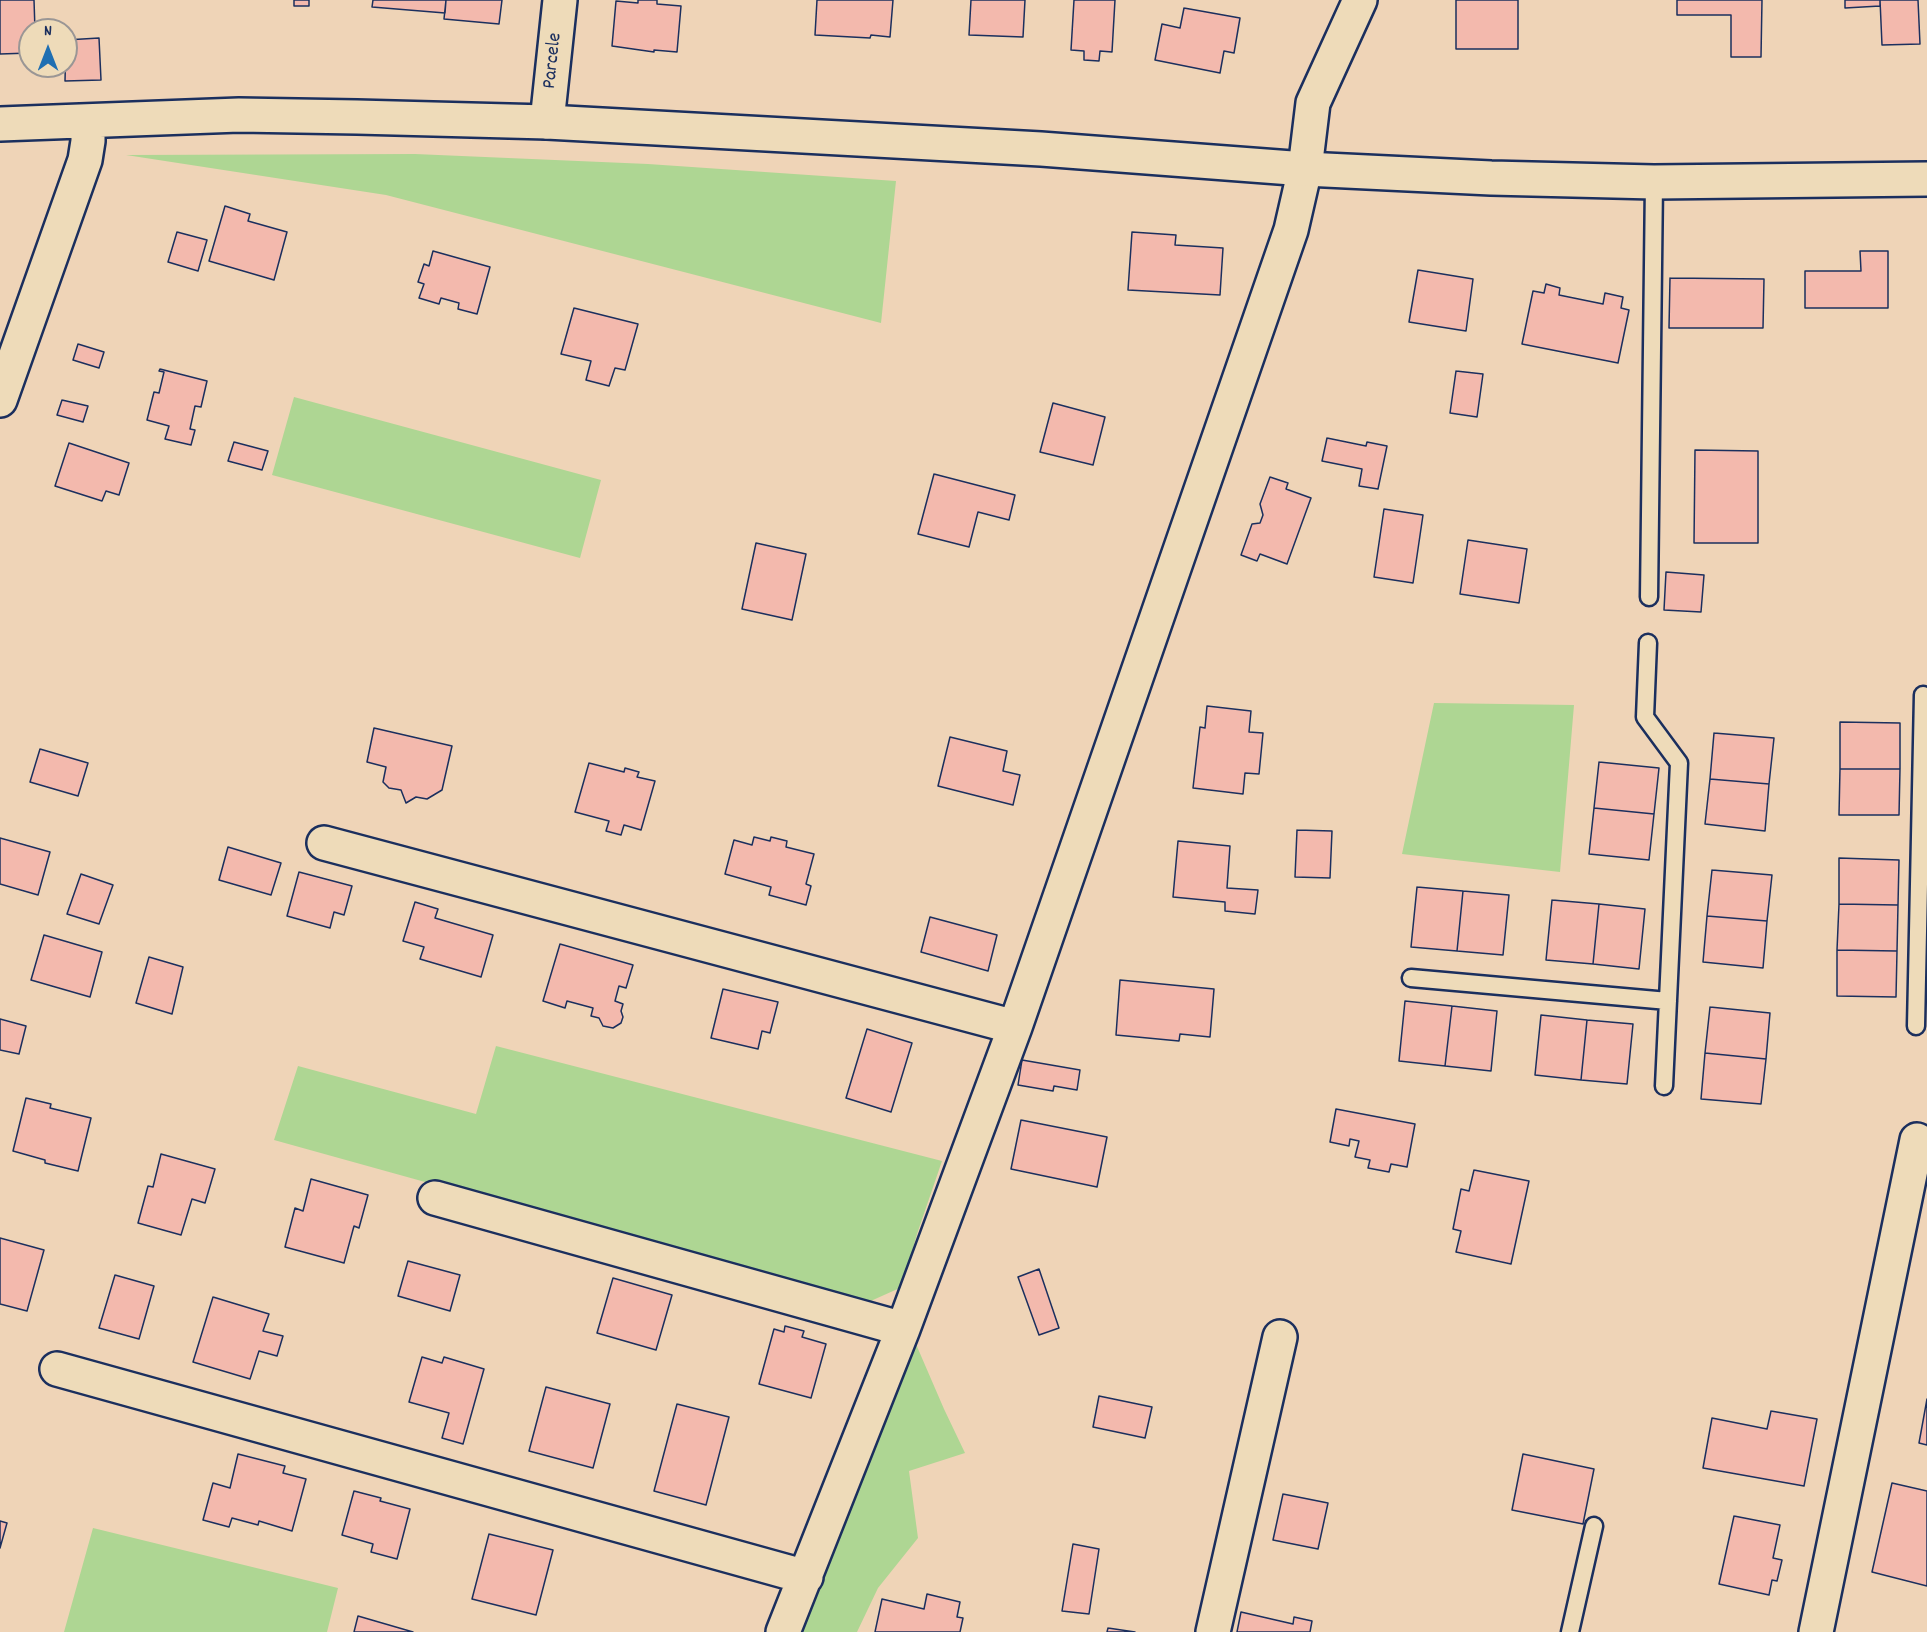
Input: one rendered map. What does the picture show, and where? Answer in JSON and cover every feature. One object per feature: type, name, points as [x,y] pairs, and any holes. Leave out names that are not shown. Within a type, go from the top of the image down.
[{"type":"street","name":"Parcele","points":[[547,122],[560,0]]},
{"type":"street","points":[[783,1632],[903,1329],[1015,1027],[1291,230],[1305,169],[1313,103],[1360,0]]},
{"type":"street","points":[[0,124],[239,115],[547,122],[1041,149],[1305,169],[1491,178],[1654,182],[1927,179]]},
{"type":"street","points":[[0,400],[85,160],[88,121]]},
{"type":"street","points":[[324,843],[1015,1027]]},
{"type":"street","points":[[1816,1632],[1917,1140]]},
{"type":"street","points":[[435,1198],[903,1329]]},
{"type":"street","points":[[1214,1632],[1280,1337]]},
{"type":"street","points":[[57,1369],[806,1577]]},
{"type":"lane","points":[[1649,597],[1654,182]]},
{"type":"lane","points":[[1648,643],[1645,717],[1679,763],[1664,1086]]},
{"type":"lane","points":[[1916,1026],[1923,695]]},
{"type":"lane","points":[[1411,978],[1668,1001]]},
{"type":"lane","points":[[1570,1632],[1594,1526]]},
{"type":"green space","points":[[415,154],[648,164],[896,181],[881,323],[386,195],[126,155]]},
{"type":"green space","points":[[294,397],[601,480],[580,558],[272,475]]},
{"type":"green space","points":[[1434,703],[1574,705],[1560,872],[1402,854]]},
{"type":"green space","points":[[496,1046],[942,1161],[902,1287],[864,1304],[274,1140],[298,1066],[476,1114]]},
{"type":"green space","points":[[909,1328],[965,1453],[909,1471],[918,1538],[878,1588],[857,1632],[796,1632]]},
{"type":"green space","points":[[93,1528],[338,1588],[327,1632],[64,1632]]},
{"type":"building","points":[[0,0],[34,0],[35,18],[18,18],[18,53],[0,54]]},
{"type":"building","points":[[294,0],[309,0],[309,6],[294,6]]},
{"type":"building","points":[[373,0],[446,0],[445,13],[372,7]]},
{"type":"building","points":[[446,0],[502,0],[499,24],[444,19]]},
{"type":"building","points":[[638,0],[657,0],[657,4],[681,6],[677,52],[654,50],[654,52],[612,46],[616,1],[638,3]]},
{"type":"building","points":[[817,0],[893,0],[890,37],[815,35]]},
{"type":"building","points":[[971,0],[1025,0],[1023,37],[969,35]]},
{"type":"building","points":[[1074,0],[1115,0],[1112,52],[1100,51],[1099,61],[1084,60],[1084,51],[1071,50]]},
{"type":"building","points":[[1456,0],[1518,0],[1518,49],[1456,49]]},
{"type":"building","points":[[1677,0],[1762,0],[1761,57],[1731,57],[1731,15],[1677,15]]},
{"type":"building","points":[[1845,0],[1880,0],[1880,6],[1845,8]]},
{"type":"building","points":[[1880,0],[1918,0],[1920,44],[1882,45]]},
{"type":"building","points":[[1184,8],[1240,18],[1234,53],[1224,51],[1220,73],[1155,60],[1162,24],[1180,28]]},
{"type":"building","points":[[99,38],[101,80],[65,81],[65,78],[78,78],[78,39]]},
{"type":"building","points":[[225,206],[250,214],[248,221],[287,232],[274,280],[209,261]]},
{"type":"building","points":[[177,232],[207,240],[198,271],[168,262]]},
{"type":"building","points":[[1132,232],[1176,235],[1175,245],[1223,248],[1220,295],[1128,290]]},
{"type":"building","points":[[433,251],[490,267],[477,314],[458,309],[459,303],[441,298],[439,304],[419,298],[424,284],[418,282],[424,264],[429,266]]},
{"type":"building","points":[[1860,251],[1888,251],[1888,308],[1805,308],[1805,271],[1861,271]]},
{"type":"building","points":[[1418,270],[1473,279],[1466,331],[1409,322]]},
{"type":"building","points":[[1670,278],[1764,279],[1763,328],[1669,328]]},
{"type":"building","points":[[1546,284],[1560,288],[1559,295],[1603,304],[1605,293],[1623,297],[1621,308],[1629,310],[1618,363],[1522,344],[1533,291],[1544,293]]},
{"type":"building","points":[[574,308],[638,324],[625,370],[615,368],[609,386],[586,380],[591,361],[561,354]]},
{"type":"building","points":[[78,344],[104,352],[99,368],[73,360]]},
{"type":"building","points":[[160,369],[207,381],[201,407],[195,406],[190,429],[195,430],[191,445],[165,439],[169,426],[147,420],[154,392],[159,393],[164,372],[159,371]]},
{"type":"building","points":[[1456,371],[1483,374],[1477,417],[1450,413]]},
{"type":"building","points":[[62,400],[88,406],[83,422],[57,415]]},
{"type":"building","points":[[1053,403],[1105,417],[1093,465],[1040,452]]},
{"type":"building","points":[[1327,438],[1366,446],[1367,442],[1387,446],[1378,489],[1359,486],[1362,469],[1322,461]]},
{"type":"building","points":[[234,442],[268,451],[262,470],[228,461]]},
{"type":"building","points":[[69,443],[129,463],[119,495],[106,491],[102,501],[55,486]]},
{"type":"building","points":[[1695,450],[1758,451],[1758,543],[1694,543]]},
{"type":"building","points":[[934,474],[1015,495],[1009,520],[978,512],[969,547],[918,534]]},
{"type":"building","points":[[1270,477],[1288,483],[1286,489],[1311,498],[1287,564],[1260,554],[1257,561],[1241,555],[1252,524],[1260,523],[1263,515],[1260,504]]},
{"type":"building","points":[[1384,509],[1423,515],[1413,583],[1374,577]]},
{"type":"building","points":[[1468,540],[1527,549],[1519,603],[1460,594]]},
{"type":"building","points":[[756,543],[806,554],[792,620],[742,609]]},
{"type":"building","points":[[1666,572],[1704,575],[1701,612],[1664,610]]},
{"type":"building","points":[[1207,706],[1251,711],[1249,732],[1263,733],[1259,774],[1245,773],[1243,794],[1193,788],[1200,727],[1205,728]]},
{"type":"building","points":[[1840,722],[1900,723],[1900,769],[1840,769]]},
{"type":"building","points":[[374,728],[452,746],[442,790],[427,799],[416,797],[406,803],[401,790],[389,788],[383,782],[386,767],[367,762]]},
{"type":"building","points":[[1714,733],[1774,738],[1769,784],[1710,779]]},
{"type":"building","points":[[950,737],[1007,751],[1003,771],[1020,775],[1013,805],[938,786]]},
{"type":"building","points":[[40,749],[88,763],[78,796],[30,782]]},
{"type":"building","points":[[1599,762],[1659,768],[1654,814],[1594,808]]},
{"type":"building","points":[[589,763],[624,772],[625,768],[639,772],[637,777],[655,781],[641,830],[624,825],[621,835],[606,831],[609,821],[575,812]]},
{"type":"building","points":[[1840,769],[1900,769],[1899,815],[1839,815]]},
{"type":"building","points":[[1710,779],[1769,784],[1765,831],[1705,824]]},
{"type":"building","points":[[1594,808],[1654,814],[1649,860],[1589,854]]},
{"type":"building","points":[[1297,830],[1332,831],[1330,878],[1295,877]]},
{"type":"building","points":[[754,837],[770,841],[771,837],[787,841],[786,847],[814,854],[806,884],[811,886],[806,905],[769,895],[771,887],[725,874],[734,840],[752,845]]},
{"type":"building","points":[[0,838],[50,852],[38,895],[0,884]]},
{"type":"building","points":[[1178,841],[1230,846],[1227,888],[1258,890],[1255,914],[1225,911],[1225,902],[1173,897]]},
{"type":"building","points":[[228,847],[281,863],[271,895],[219,880]]},
{"type":"building","points":[[1839,858],[1899,860],[1898,905],[1839,904]]},
{"type":"building","points":[[1712,870],[1772,875],[1767,921],[1707,916]]},
{"type":"building","points":[[299,872],[352,886],[344,915],[334,912],[330,928],[287,916]]},
{"type":"building","points":[[81,874],[113,885],[99,924],[67,914]]},
{"type":"building","points":[[1417,887],[1463,891],[1457,951],[1411,947]]},
{"type":"building","points":[[1463,891],[1509,895],[1503,955],[1457,951]]},
{"type":"building","points":[[1552,900],[1599,904],[1593,964],[1546,960]]},
{"type":"building","points":[[415,902],[438,909],[435,918],[493,935],[481,977],[420,959],[424,947],[403,941]]},
{"type":"building","points":[[1599,904],[1645,909],[1639,969],[1593,964]]},
{"type":"building","points":[[1839,904],[1898,905],[1897,951],[1837,950]]},
{"type":"building","points":[[1707,916],[1767,921],[1763,968],[1703,962]]},
{"type":"building","points":[[930,917],[997,935],[988,971],[921,952]]},
{"type":"building","points":[[44,935],[102,952],[90,997],[31,980]]},
{"type":"building","points":[[560,944],[633,965],[626,988],[619,986],[615,1001],[623,1004],[621,1023],[613,1028],[603,1026],[599,1018],[591,1016],[593,1008],[567,1001],[565,1008],[543,1001]]},
{"type":"building","points":[[1837,950],[1897,951],[1896,997],[1837,996]]},
{"type":"building","points":[[149,957],[183,967],[172,1014],[136,1003]]},
{"type":"building","points":[[1120,980],[1214,989],[1210,1037],[1180,1034],[1179,1041],[1116,1035]]},
{"type":"building","points":[[723,989],[778,1002],[770,1033],[762,1031],[758,1049],[711,1038]]},
{"type":"building","points":[[1405,1001],[1452,1006],[1445,1066],[1399,1061]]},
{"type":"building","points":[[1452,1006],[1497,1011],[1491,1071],[1445,1066]]},
{"type":"building","points":[[1710,1007],[1770,1013],[1766,1059],[1705,1053]]},
{"type":"building","points":[[1541,1015],[1587,1020],[1581,1080],[1535,1075]]},
{"type":"building","points":[[0,1019],[26,1026],[19,1054],[0,1050]]},
{"type":"building","points":[[1587,1020],[1633,1024],[1627,1084],[1581,1080]]},
{"type":"building","points":[[867,1029],[912,1043],[891,1112],[846,1098]]},
{"type":"building","points":[[1705,1053],[1766,1059],[1761,1104],[1701,1099]]},
{"type":"building","points":[[1022,1060],[1080,1070],[1077,1090],[1054,1086],[1053,1091],[1018,1085]]},
{"type":"building","points":[[26,1098],[51,1104],[50,1108],[91,1118],[78,1171],[45,1163],[45,1160],[13,1151]]},
{"type":"building","points":[[1336,1109],[1415,1124],[1407,1167],[1391,1164],[1389,1172],[1368,1168],[1370,1160],[1355,1157],[1359,1141],[1350,1139],[1349,1146],[1330,1142]]},
{"type":"building","points":[[1021,1120],[1107,1137],[1097,1187],[1011,1169]]},
{"type":"building","points":[[161,1154],[215,1169],[205,1203],[192,1199],[181,1235],[138,1223],[148,1186],[153,1187]]},
{"type":"building","points":[[1474,1170],[1529,1181],[1511,1264],[1456,1252],[1461,1231],[1453,1229],[1461,1189],[1469,1191]]},
{"type":"building","points":[[311,1179],[368,1195],[359,1228],[354,1226],[344,1263],[285,1247],[295,1208],[303,1211]]},
{"type":"building","points":[[0,1238],[44,1250],[27,1311],[0,1304]]},
{"type":"building","points":[[408,1261],[460,1275],[450,1311],[398,1296]]},
{"type":"building","points":[[1039,1269],[1059,1328],[1039,1335],[1018,1277]]},
{"type":"building","points":[[115,1275],[154,1286],[139,1339],[99,1328]]},
{"type":"building","points":[[613,1278],[672,1295],[656,1350],[597,1333]]},
{"type":"building","points":[[213,1297],[269,1314],[263,1331],[283,1336],[277,1356],[259,1351],[250,1379],[193,1362]]},
{"type":"building","points":[[785,1326],[804,1331],[802,1337],[826,1344],[811,1398],[759,1384],[774,1329],[784,1332]]},
{"type":"building","points":[[422,1357],[442,1363],[444,1357],[484,1369],[463,1444],[442,1438],[449,1413],[409,1402]]},
{"type":"building","points":[[546,1387],[610,1404],[593,1468],[529,1451]]},
{"type":"building","points":[[1099,1396],[1152,1407],[1145,1438],[1093,1427]]},
{"type":"building","points":[[1927,1399],[1927,1445],[1919,1443]]},
{"type":"building","points":[[677,1404],[729,1417],[706,1505],[654,1491]]},
{"type":"building","points":[[1771,1411],[1817,1419],[1804,1486],[1703,1468],[1712,1418],[1767,1429]]},
{"type":"building","points":[[238,1454],[285,1466],[283,1473],[306,1479],[292,1531],[259,1521],[258,1525],[232,1518],[229,1527],[203,1520],[213,1483],[230,1488]]},
{"type":"building","points":[[1523,1454],[1594,1469],[1583,1524],[1512,1510]]},
{"type":"building","points":[[1892,1483],[1927,1491],[1927,1586],[1872,1572]]},
{"type":"building","points":[[354,1491],[410,1509],[397,1559],[371,1552],[373,1544],[342,1535]]},
{"type":"building","points":[[1283,1494],[1328,1503],[1318,1549],[1273,1540]]},
{"type":"building","points":[[1734,1516],[1780,1525],[1773,1558],[1782,1560],[1777,1581],[1772,1580],[1769,1595],[1719,1584]]},
{"type":"building","points":[[0,1521],[7,1523],[0,1548]]},
{"type":"building","points":[[489,1534],[553,1550],[536,1615],[472,1599]]},
{"type":"building","points":[[1073,1544],[1099,1549],[1089,1614],[1062,1611]]},
{"type":"building","points":[[927,1594],[960,1602],[957,1617],[963,1618],[960,1632],[875,1632],[882,1599],[924,1609]]},
{"type":"building","points":[[1241,1612],[1293,1624],[1294,1617],[1312,1621],[1310,1632],[1237,1632]]},
{"type":"building","points":[[358,1616],[413,1632],[354,1632]]},
{"type":"building","points":[[1108,1628],[1135,1632],[1107,1632]]}]
